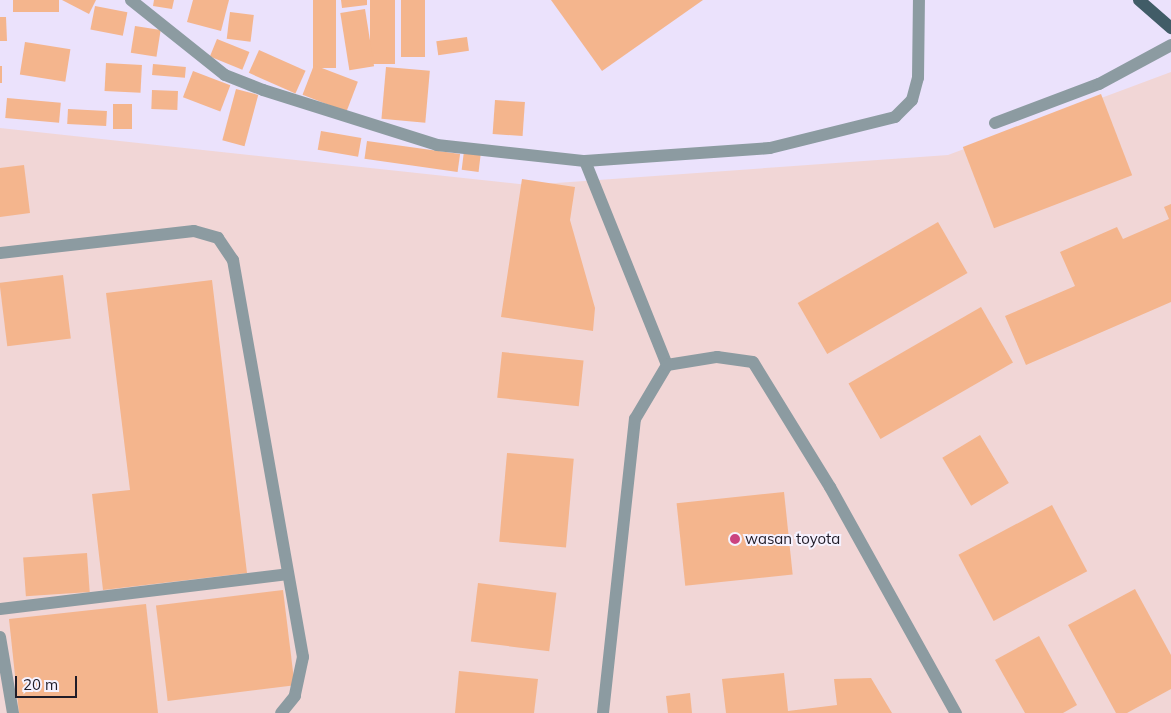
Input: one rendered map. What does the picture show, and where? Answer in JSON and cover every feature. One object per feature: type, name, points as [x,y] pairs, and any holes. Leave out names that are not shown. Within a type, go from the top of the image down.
[{"type":"main road","points":[[1139,0],[1171,28]]},
{"type":"street","points":[[131,0],[225,75],[263,90],[437,145],[585,161],[770,148],[895,117],[912,100],[918,78],[919,0]]},
{"type":"street","points":[[995,123],[1098,84],[1171,45]]},
{"type":"street","points":[[585,161],[667,365]]},
{"type":"street","points":[[0,253],[194,231],[218,238],[233,260],[303,657],[295,696],[281,713]]},
{"type":"street","points":[[667,365],[717,357],[753,362],[830,487],[956,713]]},
{"type":"street","points":[[603,713],[635,419],[667,365]]},
{"type":"street","points":[[0,609],[288,574]]},
{"type":"street","points":[[0,637],[13,713]]},
{"type":"shaded area","points":[[1171,72],[1171,713],[0,713],[0,128],[528,185],[948,155]]},
{"type":"building","points":[[13,0],[59,0],[59,12],[13,12]]},
{"type":"building","points":[[62,0],[96,0],[89,14]]},
{"type":"building","points":[[154,0],[174,0],[172,9],[153,6]]},
{"type":"building","points":[[193,0],[229,0],[221,31],[187,22]]},
{"type":"building","points":[[313,0],[336,0],[336,68],[313,68]]},
{"type":"building","points":[[341,0],[367,0],[367,5],[342,8]]},
{"type":"building","points":[[370,0],[395,0],[395,64],[370,64]]},
{"type":"building","points":[[401,0],[425,0],[425,57],[401,57]]},
{"type":"building","points":[[551,0],[703,0],[602,71]]},
{"type":"building","points":[[95,6],[127,12],[123,36],[90,30]]},
{"type":"building","points":[[365,9],[374,66],[349,70],[340,13]]},
{"type":"building","points":[[230,12],[254,15],[251,42],[227,39]]},
{"type":"building","points":[[0,17],[6,17],[7,41],[0,41]]},
{"type":"building","points":[[135,26],[161,30],[156,57],[131,53]]},
{"type":"building","points":[[467,37],[469,51],[438,55],[436,41]]},
{"type":"building","points":[[217,39],[249,52],[242,70],[210,57]]},
{"type":"building","points":[[25,42],[70,49],[65,82],[20,75]]},
{"type":"building","points":[[259,50],[306,71],[295,94],[249,73]]},
{"type":"building","points":[[106,63],[142,65],[140,93],[105,91]]},
{"type":"building","points":[[153,64],[186,67],[185,78],[152,75]]},
{"type":"building","points":[[314,65],[358,82],[346,112],[303,95]]},
{"type":"building","points":[[0,66],[2,66],[2,83],[0,83]]},
{"type":"building","points":[[386,67],[430,71],[425,123],[381,119]]},
{"type":"building","points":[[193,71],[230,85],[220,111],[183,97]]},
{"type":"building","points":[[236,89],[258,95],[244,146],[222,140]]},
{"type":"building","points":[[152,90],[178,91],[177,110],[151,109]]},
{"type":"building","points":[[1101,94],[1132,175],[994,228],[963,147]]},
{"type":"building","points":[[7,98],[61,103],[59,123],[5,118]]},
{"type":"building","points":[[495,100],[525,102],[523,136],[493,134]]},
{"type":"building","points":[[113,104],[132,104],[132,129],[113,129]]},
{"type":"building","points":[[68,109],[107,111],[106,126],[67,124]]},
{"type":"building","points":[[321,131],[361,138],[358,157],[318,150]]},
{"type":"building","points":[[367,141],[460,154],[458,172],[364,159]]},
{"type":"building","points":[[464,151],[481,153],[479,172],[462,170]]},
{"type":"building","points":[[24,165],[30,213],[0,217],[0,168]]},
{"type":"building","points":[[522,179],[575,187],[570,220],[595,308],[593,331],[501,317]]},
{"type":"building","points":[[1171,204],[1171,302],[1026,365],[1005,316],[1075,286],[1060,252],[1117,227],[1123,239],[1169,219],[1164,207]]},
{"type":"building","points":[[938,222],[968,273],[827,354],[798,303]]},
{"type":"building","points":[[63,275],[71,339],[7,346],[0,283]]},
{"type":"building","points":[[212,280],[247,573],[103,590],[92,494],[130,490],[106,293]]},
{"type":"building","points":[[981,307],[1013,362],[880,439],[848,384]]},
{"type":"building","points":[[502,352],[584,361],[579,406],[497,398]]},
{"type":"building","points":[[980,435],[1009,483],[971,506],[942,458]]},
{"type":"building","points":[[507,453],[574,459],[566,548],[499,542]]},
{"type":"building","name":"wasan toyota","points":[[784,492],[793,575],[685,586],[677,503]]},
{"type":"building","points":[[1052,505],[1087,571],[994,621],[958,555]]},
{"type":"building","points":[[87,553],[90,592],[26,596],[23,557]]},
{"type":"building","points":[[478,583],[556,593],[549,651],[471,642]]},
{"type":"building","points":[[1135,589],[1171,655],[1171,689],[1127,713],[1116,713],[1068,625]]},
{"type":"building","points":[[283,590],[295,685],[168,701],[156,606]]},
{"type":"building","points":[[146,604],[158,713],[19,713],[9,619]]},
{"type":"building","points":[[1039,636],[1077,705],[1063,713],[1025,713],[995,660]]},
{"type":"building","points":[[459,671],[538,679],[534,713],[455,713]]},
{"type":"building","points":[[784,673],[788,711],[837,705],[834,679],[871,678],[892,713],[726,713],[722,679]]},
{"type":"building","points":[[690,693],[692,713],[668,713],[666,696]]},
{"type":"place","name":"wasan toyota","points":[[735,539]]}]
